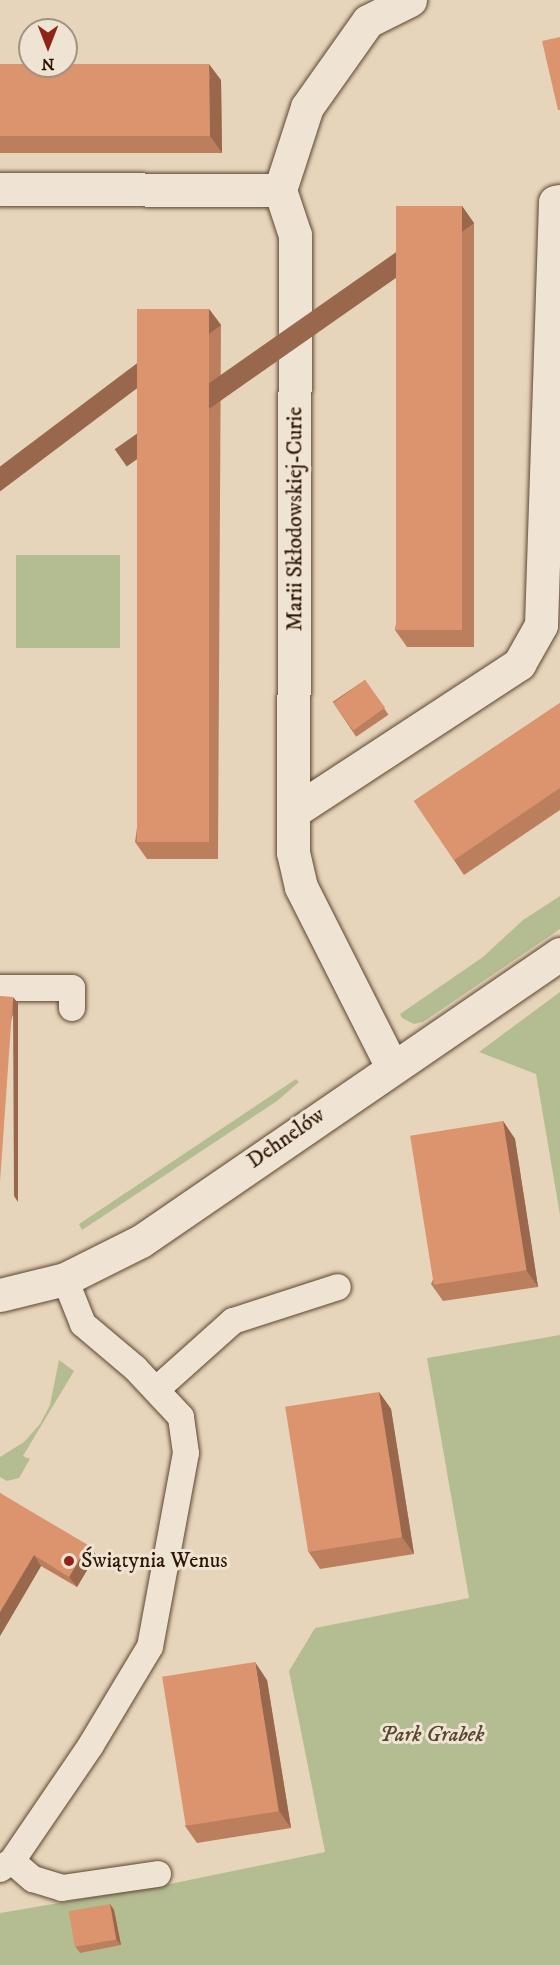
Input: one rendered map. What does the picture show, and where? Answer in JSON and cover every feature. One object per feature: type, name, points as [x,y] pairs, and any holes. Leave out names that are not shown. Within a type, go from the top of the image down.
[{"type":"street","points":[[0,189],[280,190],[307,107],[368,21],[410,0]]},
{"type":"street","name":"Marii Skłodowskiej-Curie","points":[[280,190],[295,235],[296,810],[293,852],[301,887],[392,1067]]},
{"type":"street","points":[[296,810],[519,664],[542,625],[555,202],[560,201]]},
{"type":"street","name":"Dehnelów","points":[[0,1295],[65,1279],[141,1241],[560,954]]},
{"type":"lane","points":[[0,988],[72,988],[72,1008]]},
{"type":"lane","points":[[65,1279],[83,1324],[157,1389],[181,1417],[186,1453],[150,1647],[91,1745],[6,1865],[33,1879],[62,1888],[158,1874]]},
{"type":"lane","points":[[157,1389],[233,1321],[338,1287]]},
{"type":"green space","points":[[16,555],[120,555],[120,648],[16,648]]},
{"type":"green space","points":[[560,896],[560,929],[423,1022],[414,1024],[402,1018],[400,1014],[483,957],[523,920]]},
{"type":"green space","points":[[560,992],[560,1215],[536,1074],[479,1052]]},
{"type":"green space","points":[[296,1079],[299,1082],[277,1101],[82,1230],[79,1224]]},
{"type":"green space","name":"Park Grabek","points":[[560,1335],[560,1965],[0,1965],[0,1913],[165,1885],[325,1852],[289,1671],[315,1628],[469,1598],[427,1358]]},
{"type":"green space","points":[[59,1360],[74,1371],[23,1456],[30,1459],[19,1478],[7,1481],[0,1477],[0,1457],[24,1442],[40,1424],[50,1405]]},
{"type":"building","points":[[560,37],[560,110],[558,110],[542,41]]},
{"type":"building","points":[[0,64],[18,64],[18,78],[78,78],[78,64],[209,64],[210,136],[0,136]]},
{"type":"building","points":[[396,206],[462,206],[462,630],[396,630]]},
{"type":"building","points":[[137,309],[209,309],[209,842],[137,842]]},
{"type":"building","points":[[365,680],[385,708],[353,730],[333,703]]},
{"type":"building","points":[[560,703],[560,788],[454,860],[414,801]]},
{"type":"building","points":[[0,996],[13,997],[0,1182]]},
{"type":"building","points":[[503,1121],[527,1270],[434,1285],[410,1136]]},
{"type":"building","points":[[379,1392],[402,1537],[308,1552],[285,1407]]},
{"type":"building","points":[[0,1493],[88,1545],[69,1577],[34,1555],[0,1612]]},
{"type":"building","points":[[255,1662],[279,1811],[186,1826],[162,1677]]},
{"type":"building","points":[[110,1904],[116,1939],[75,1947],[69,1911]]},
{"type":"place","name":"Świątynia Wenus","points":[[69,1561]]}]
